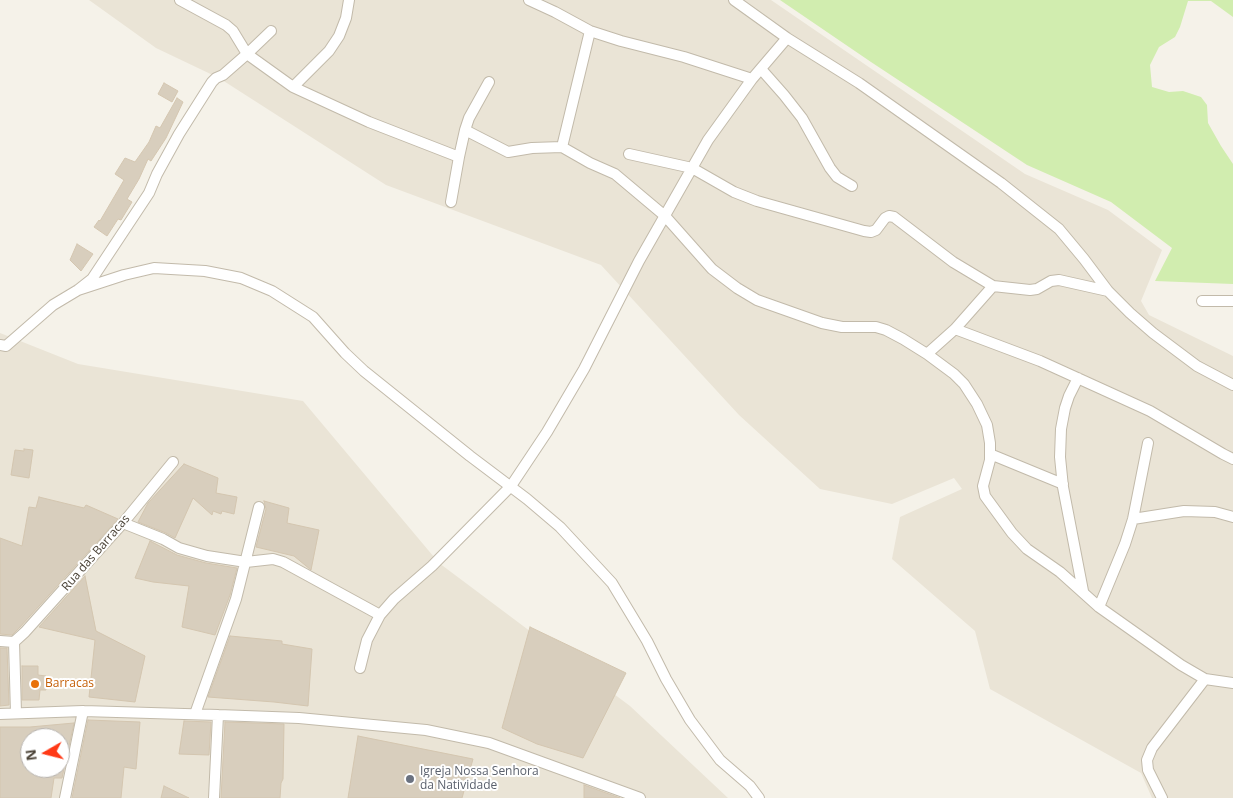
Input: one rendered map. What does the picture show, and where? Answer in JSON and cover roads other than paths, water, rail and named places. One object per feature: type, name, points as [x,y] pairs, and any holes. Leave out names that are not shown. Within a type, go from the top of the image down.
[{"type":"street","points":[[180,0],[226,25],[233,31],[247,54],[293,87],[369,122],[459,157]]},
{"type":"street","points":[[293,87],[328,51],[339,36],[346,18],[349,0]]},
{"type":"street","points":[[529,0],[556,12],[590,31],[684,57],[752,79]]},
{"type":"street","points":[[734,0],[1001,183],[1059,229],[1084,258],[1108,291],[1130,313],[1197,366],[1233,385]]},
{"type":"street","points":[[0,345],[6,346],[53,305],[92,279],[149,193],[179,134],[212,82],[247,54],[271,30]]},
{"type":"street","points":[[562,147],[590,31]]},
{"type":"street","points":[[360,668],[367,640],[380,615],[394,598],[432,566],[510,486],[547,432],[584,369],[639,261],[708,140],[752,79],[787,38]]},
{"type":"street","points":[[761,69],[784,94],[802,118],[830,168],[837,176],[852,186]]},
{"type":"street","points":[[451,202],[465,130],[469,118],[489,82]]},
{"type":"street","points":[[465,130],[508,152],[532,148],[562,147],[590,163],[615,174],[665,216],[712,269],[757,300],[822,323],[842,327],[876,327],[886,330],[927,354],[964,384],[977,404],[987,425],[990,442],[990,460],[983,486],[985,496],[1012,533],[1027,549],[1060,572],[1099,607],[1181,664],[1205,679],[1233,683]]},
{"type":"street","points":[[629,154],[692,168],[734,192],[757,201],[864,231],[871,232],[876,230],[885,218],[889,216],[894,217],[953,262],[993,286],[1030,290],[1037,289],[1051,281],[1059,280],[1108,291]]},
{"type":"street","points":[[78,290],[124,275],[154,268],[205,270],[241,278],[272,291],[313,317],[364,371],[560,527],[612,583],[690,720],[720,760],[750,786],[759,798]]},
{"type":"street","points":[[927,354],[955,329],[993,286]]},
{"type":"street","points":[[1202,301],[1233,301]]},
{"type":"street","points":[[955,329],[1018,352],[1150,411],[1233,459]]},
{"type":"street","points":[[1078,378],[1065,408],[1061,429],[1060,457],[1063,484],[1083,591]]},
{"type":"street","points":[[1099,607],[1125,544],[1133,519],[1148,443]]},
{"type":"street","points":[[990,454],[1063,484]]},
{"type":"street","name":"Rua das Barracas","points":[[14,642],[123,523],[174,462]]},
{"type":"street","points":[[196,714],[236,599],[259,507]]},
{"type":"street","points":[[1133,519],[1184,511],[1215,512],[1233,517]]},
{"type":"street","points":[[123,523],[163,539],[179,548],[207,556],[246,562],[273,559],[283,562],[380,615]]},
{"type":"street","points":[[0,641],[14,642],[16,713]]},
{"type":"street","points":[[1162,798],[1148,770],[1147,760],[1152,748],[1205,679]]},
{"type":"street","points":[[65,798],[83,711]]},
{"type":"street","points":[[0,714],[83,711],[196,714],[299,718],[426,730],[490,743],[640,798]]},
{"type":"street","points":[[214,798],[218,715]]},
{"type":"place","name":"Barracas","points":[[35,684]]},
{"type":"place","name":"Igreja Nossa Senhora da Natividade","points":[[410,779]]}]
